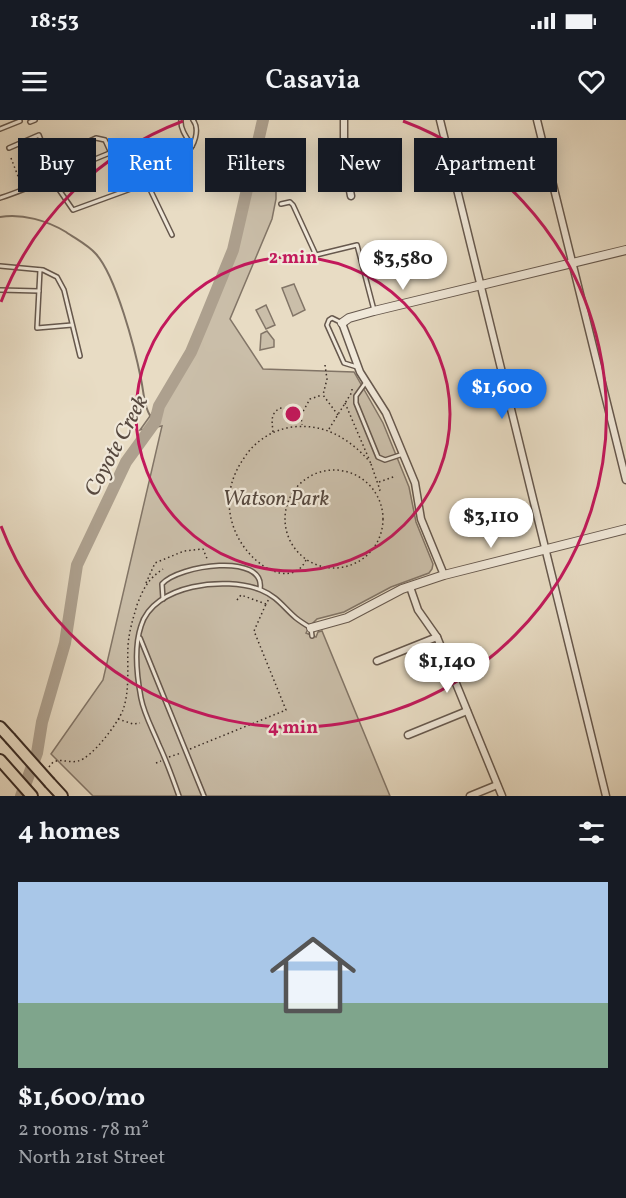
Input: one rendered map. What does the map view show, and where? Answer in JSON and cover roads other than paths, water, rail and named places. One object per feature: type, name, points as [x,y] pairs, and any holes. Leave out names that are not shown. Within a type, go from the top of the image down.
[{"type":"highway","points":[[0,727],[62,796]]},
{"type":"highway","points":[[2,763],[32,796]]},
{"type":"street","points":[[344,120],[344,159],[351,196]]},
{"type":"street","points":[[440,120],[606,796]]},
{"type":"street","points":[[537,120],[626,480]]},
{"type":"street","points":[[444,575],[421,519],[415,483],[386,413],[358,368],[342,323],[349,318],[626,250]]},
{"type":"street","points":[[311,632],[347,618],[396,592],[444,575],[626,530]]},
{"type":"street","points":[[410,587],[418,610],[437,638],[502,796]]},
{"type":"street","points":[[377,661],[437,638]]},
{"type":"street","points":[[408,735],[467,711]]},
{"type":"street","points":[[470,796],[497,785]]},
{"type":"lane","points":[[182,120],[180,124],[187,138]]},
{"type":"lane","points":[[193,120],[196,125],[196,134],[193,143]]},
{"type":"lane","points":[[0,129],[20,122]]},
{"type":"lane","points":[[96,138],[105,140],[108,146]]},
{"type":"lane","points":[[9,148],[18,144]]},
{"type":"lane","points":[[61,192],[73,210],[147,183],[172,235]]},
{"type":"lane","points":[[0,198],[18,192]]},
{"type":"lane","points":[[281,204],[290,202],[293,205],[316,255],[357,245],[374,312]]},
{"type":"lane","points":[[0,266],[40,270],[57,277],[64,290],[80,356]]},
{"type":"lane","points":[[40,270],[37,328],[72,325]]},
{"type":"lane","points":[[0,290],[39,291]]},
{"type":"lane","points":[[342,323],[333,318],[329,320],[327,326],[344,363],[358,368]]},
{"type":"lane","points":[[366,382],[356,396],[356,403],[378,457],[385,460],[403,454]]},
{"type":"lane","points":[[164,599],[162,584],[166,579],[193,568],[222,566],[252,570],[258,574],[261,582],[260,589]]},
{"type":"lane","points":[[179,796],[142,702],[138,656],[139,636],[141,624],[148,612],[164,599],[182,590],[229,582],[260,589],[276,597],[311,632]]},
{"type":"lane","points":[[139,636],[204,796]]},
{"type":"waterway","name":"Coyote Creek","points":[[21,796],[37,753],[42,722],[65,643],[77,565],[126,462],[155,422],[159,406],[191,352],[204,321],[233,250],[263,120]]},
{"type":"waterway","points":[[0,217],[26,217],[51,224],[82,242],[96,254],[111,279],[124,314],[147,408],[155,422]]},
{"type":"park label","name":"Watson Park","points":[[276,498]]}]
